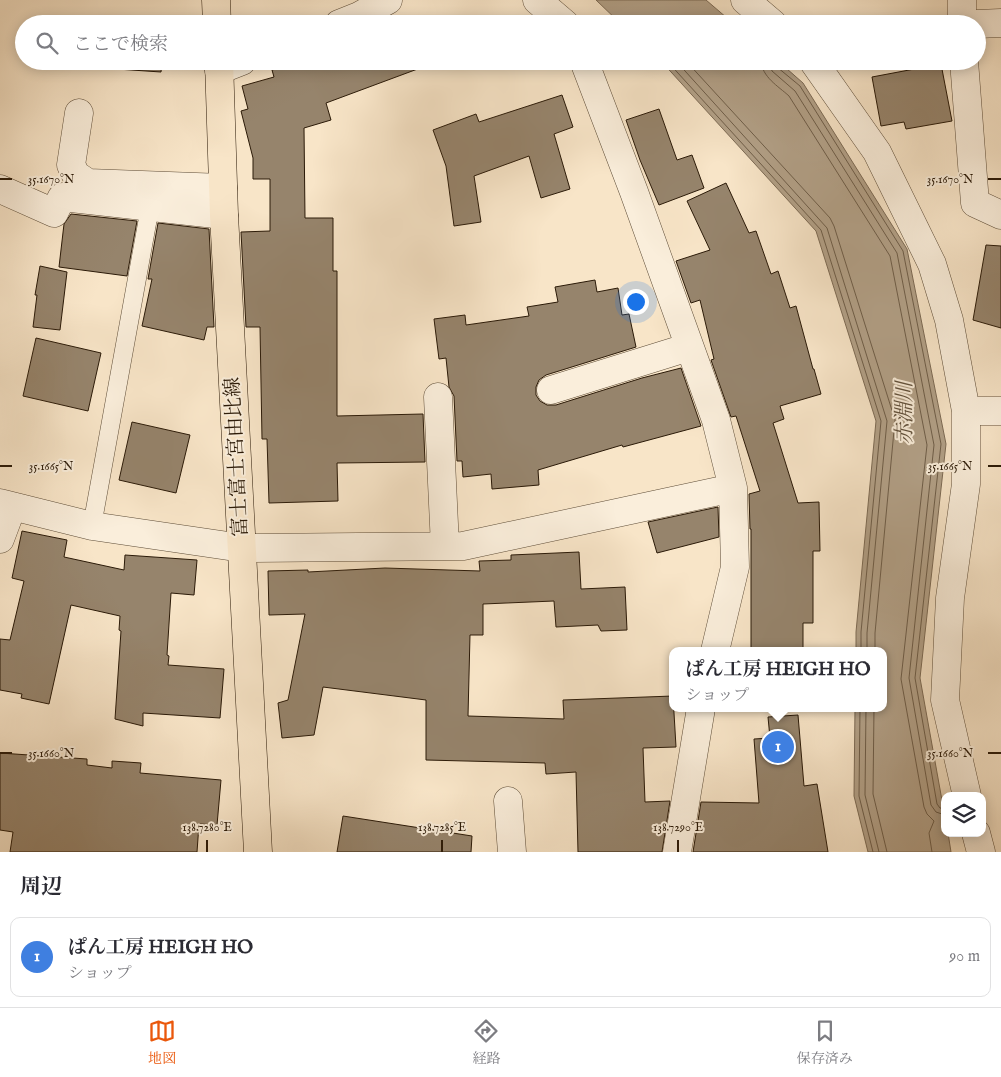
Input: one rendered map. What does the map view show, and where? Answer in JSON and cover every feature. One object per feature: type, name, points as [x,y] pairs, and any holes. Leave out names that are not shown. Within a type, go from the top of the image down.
[{"type":"main road","points":[[216,0],[217,15]]},
{"type":"main road","name":"富士富士宮由比線","points":[[227,70],[224,202],[258,852]]},
{"type":"street","points":[[361,15],[388,0]]},
{"type":"street","points":[[537,0],[554,15]]},
{"type":"street","points":[[745,0],[762,15]]},
{"type":"street","points":[[962,0],[962,15]]},
{"type":"street","points":[[986,24],[1001,23]]},
{"type":"street","points":[[587,70],[634,192],[716,420],[733,488],[736,567],[716,647]]},
{"type":"street","points":[[820,70],[877,152],[932,264],[949,320],[966,410],[966,484],[950,598],[945,700],[966,792]]},
{"type":"street","points":[[965,70],[975,203],[1001,215]]},
{"type":"street","points":[[79,113],[71,165],[76,175],[88,183],[224,202]]},
{"type":"street","points":[[0,188],[54,212],[62,197],[150,207],[224,202]]},
{"type":"street","points":[[551,390],[689,347]]},
{"type":"street","points":[[438,397],[445,546]]},
{"type":"street","points":[[966,410],[1001,411]]},
{"type":"street","points":[[0,539],[6,505],[92,526],[242,548],[463,546],[733,488]]},
{"type":"street","points":[[677,852],[700,712]]},
{"type":"street","points":[[508,801],[512,852]]},
{"type":"street","points":[[977,837],[981,852]]},
{"type":"lane","points":[[92,526],[150,207]]},
{"type":"water","points":[[596,0],[706,0],[724,15],[612,15]]},
{"type":"water","name":"赤淵川","points":[[669,70],[788,70],[803,83],[907,249],[946,444],[920,678],[941,795],[941,837],[949,837],[951,852],[868,852],[854,796],[855,712],[887,712],[887,647],[856,647],[876,421],[816,231]]},
{"type":"building","points":[[132,70],[161,70],[161,72]]},
{"type":"building","points":[[272,70],[415,70],[326,103],[331,120],[304,128],[305,218],[333,218],[333,271],[337,271],[337,416],[423,414],[425,462],[337,463],[338,501],[269,503],[267,439],[262,439],[260,327],[246,327],[241,232],[270,231],[270,179],[253,179],[253,158],[241,111],[248,109],[242,86],[274,77]]},
{"type":"building","points":[[909,70],[942,70],[952,121],[906,129],[904,122],[881,126],[872,77]]},
{"type":"building","points":[[562,95],[573,127],[554,134],[570,189],[541,198],[529,156],[474,176],[481,222],[454,226],[446,166],[433,130],[476,114],[479,122]]},
{"type":"building","points":[[659,109],[677,160],[692,155],[704,188],[659,205],[626,120]]},
{"type":"building","points":[[726,183],[749,233],[756,231],[771,274],[778,271],[790,308],[796,306],[821,394],[780,406],[784,419],[773,423],[798,503],[819,502],[820,551],[813,551],[813,623],[803,623],[803,647],[751,647],[751,529],[749,494],[760,491],[736,416],[731,417],[711,360],[714,359],[700,300],[691,303],[676,261],[710,250],[687,201]]},
{"type":"building","points":[[71,214],[137,221],[127,276],[59,267],[64,224]]},
{"type":"building","points":[[158,223],[209,229],[214,327],[207,327],[204,340],[142,326],[152,279],[148,279]]},
{"type":"building","points":[[986,245],[1001,246],[1001,328],[973,320]]},
{"type":"building","points":[[40,266],[67,272],[60,330],[33,327],[37,295],[35,295]]},
{"type":"building","points":[[595,280],[597,292],[618,288],[622,315],[629,314],[636,347],[546,375],[539,380],[536,387],[536,395],[540,401],[547,405],[556,405],[681,368],[701,426],[623,447],[622,445],[538,470],[539,485],[492,489],[491,474],[463,477],[462,461],[457,461],[454,396],[449,387],[446,358],[439,359],[434,319],[465,315],[466,325],[529,316],[527,307],[558,302],[555,287]]},
{"type":"building","points":[[36,338],[101,353],[88,411],[23,396]]},
{"type":"building","points":[[132,422],[190,435],[176,493],[119,480]]},
{"type":"building","points":[[718,507],[719,537],[657,553],[648,522]]},
{"type":"building","points":[[22,531],[67,540],[64,557],[124,570],[125,555],[197,560],[194,595],[171,593],[168,665],[224,669],[220,718],[143,713],[143,726],[115,719],[121,631],[119,630],[120,616],[71,605],[49,704],[21,698],[22,694],[0,690],[0,639],[10,640],[24,581],[12,578]]},
{"type":"building","points":[[579,552],[581,589],[625,587],[627,630],[601,631],[598,625],[556,627],[554,601],[483,604],[483,635],[470,635],[468,716],[564,719],[563,700],[669,696],[669,712],[674,712],[676,747],[643,748],[645,802],[670,801],[662,852],[578,852],[576,772],[546,774],[545,763],[426,760],[426,700],[323,687],[314,735],[282,738],[278,703],[288,700],[305,614],[269,615],[268,571],[308,570],[308,572],[385,568],[480,571],[479,561],[511,560],[511,555]]},
{"type":"building","points":[[798,715],[804,786],[817,784],[828,852],[693,852],[701,802],[759,803],[754,739],[770,738],[768,717]]},
{"type":"building","points":[[0,753],[87,759],[87,765],[112,768],[112,761],[141,763],[140,773],[221,780],[217,825],[199,824],[197,852],[10,852],[13,832],[0,830]]},
{"type":"building","points":[[343,816],[472,836],[471,852],[337,852]]},
{"type":"place","name":"ぱん工房 HEIGH HO","points":[[778,747]]}]
